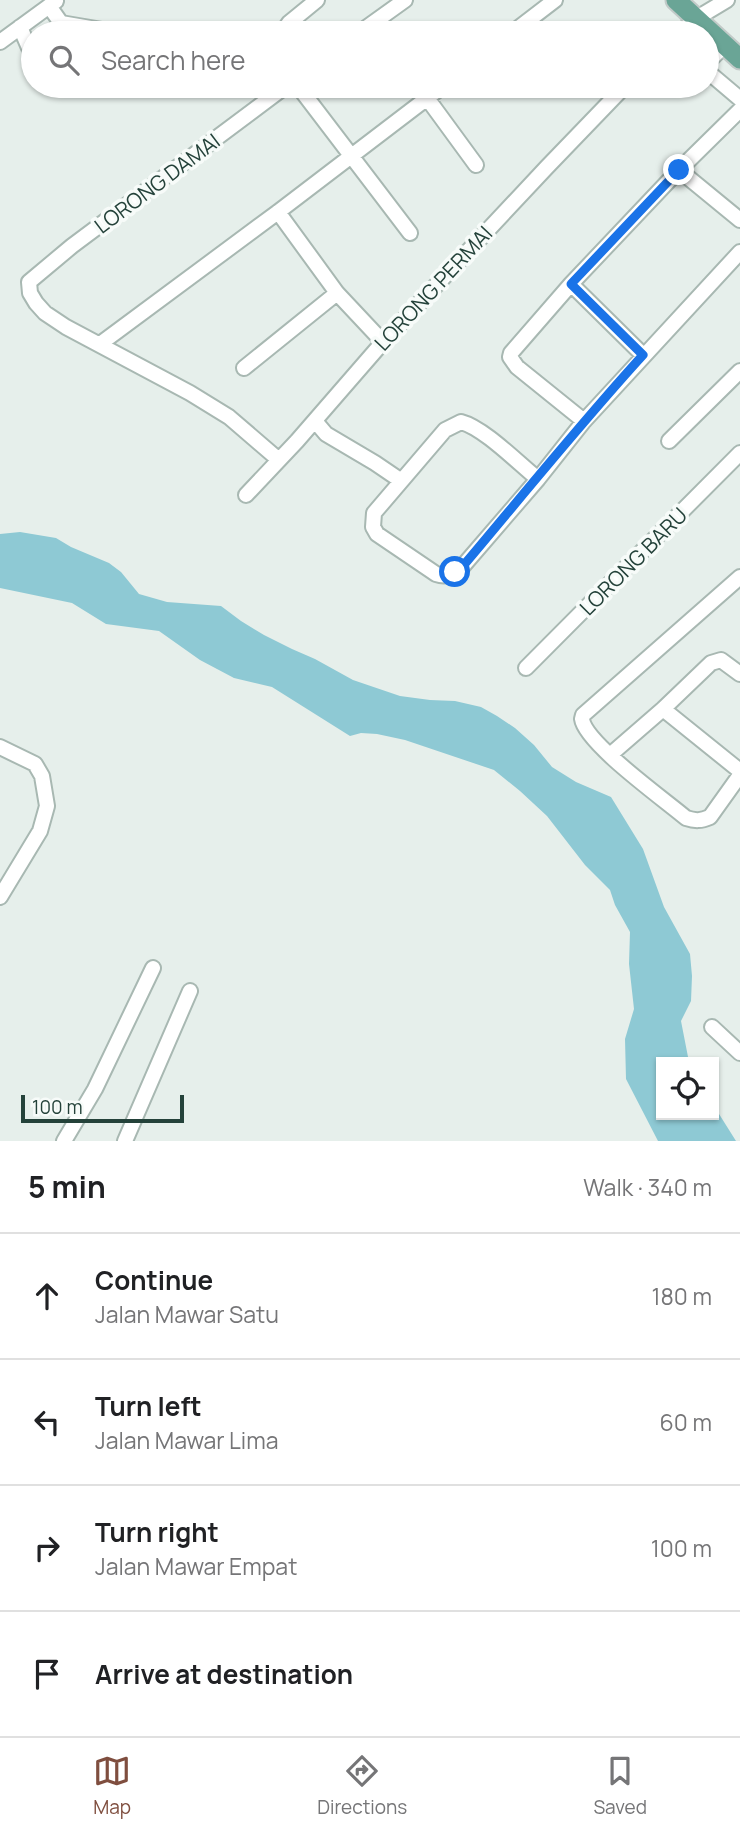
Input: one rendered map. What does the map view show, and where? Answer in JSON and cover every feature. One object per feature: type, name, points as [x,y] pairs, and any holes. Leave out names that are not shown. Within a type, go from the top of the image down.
[{"type":"main road","points":[[676,0],[700,21]]},
{"type":"main road","points":[[719,39],[740,59]]},
{"type":"street","points":[[294,21],[317,0]]},
{"type":"street","points":[[376,21],[405,0]]},
{"type":"street","points":[[528,21],[555,0]]},
{"type":"street","points":[[694,21],[727,0]]},
{"type":"street","points":[[28,21],[53,3],[60,21]]},
{"type":"street","points":[[0,42],[20,27]]},
{"type":"street","points":[[719,51],[725,45]]},
{"type":"street","points":[[719,81],[740,99]]},
{"type":"street","name":"LORONG DAMAI","points":[[100,344],[66,327],[46,313],[30,293],[29,282],[72,246],[270,98]]},
{"type":"street","points":[[307,98],[410,233]]},
{"type":"street","points":[[279,460],[229,416],[100,344],[427,98],[475,165]]},
{"type":"street","name":"LORONG PERMAI","points":[[246,495],[383,342],[613,98]]},
{"type":"street","points":[[584,421],[517,367],[512,362],[511,353],[571,284],[740,110]]},
{"type":"street","points":[[679,170],[740,220]]},
{"type":"street","points":[[278,212],[337,293],[383,342]]},
{"type":"street","points":[[538,478],[485,436],[461,422],[445,430],[400,480],[374,513],[373,527],[377,534],[436,574],[449,576],[463,566],[538,478],[584,421],[740,252]]},
{"type":"street","points":[[571,284],[643,355]]},
{"type":"street","points":[[244,368],[337,293]]},
{"type":"street","points":[[669,441],[740,371]]},
{"type":"street","points":[[315,421],[326,434],[400,480]]},
{"type":"street","name":"LORONG BARU","points":[[526,668],[740,453]]},
{"type":"street","points":[[663,709],[740,773],[710,817],[694,821],[686,818],[610,755],[586,730],[582,719],[583,715],[740,577]]},
{"type":"street","points":[[610,755],[711,663],[721,660],[740,674]]},
{"type":"street","points":[[0,747],[35,764],[46,796],[47,813],[40,831],[0,897]]},
{"type":"street","points":[[64,1141],[95,1089],[153,968]]},
{"type":"street","points":[[125,1141],[190,991]]},
{"type":"street","points":[[712,1027],[740,1053]]},
{"type":"water","points":[[20,532],[56,538],[109,563],[121,572],[139,594],[167,602],[221,606],[264,635],[353,680],[400,696],[455,701],[481,707],[515,728],[552,767],[576,782],[611,797],[643,849],[664,907],[690,954],[691,1001],[681,1021],[688,1057],[656,1057],[656,1120],[719,1120],[719,1114],[736,1141],[658,1141],[626,1079],[625,1039],[634,1009],[629,964],[630,932],[610,890],[585,865],[547,816],[520,791],[494,770],[405,740],[377,734],[361,733],[350,736],[272,687],[234,678],[200,660],[159,631],[106,624],[72,603],[0,588],[0,534]]},
{"type":"route","points":[[455,572],[463,566],[643,355],[571,284],[679,170]]}]
